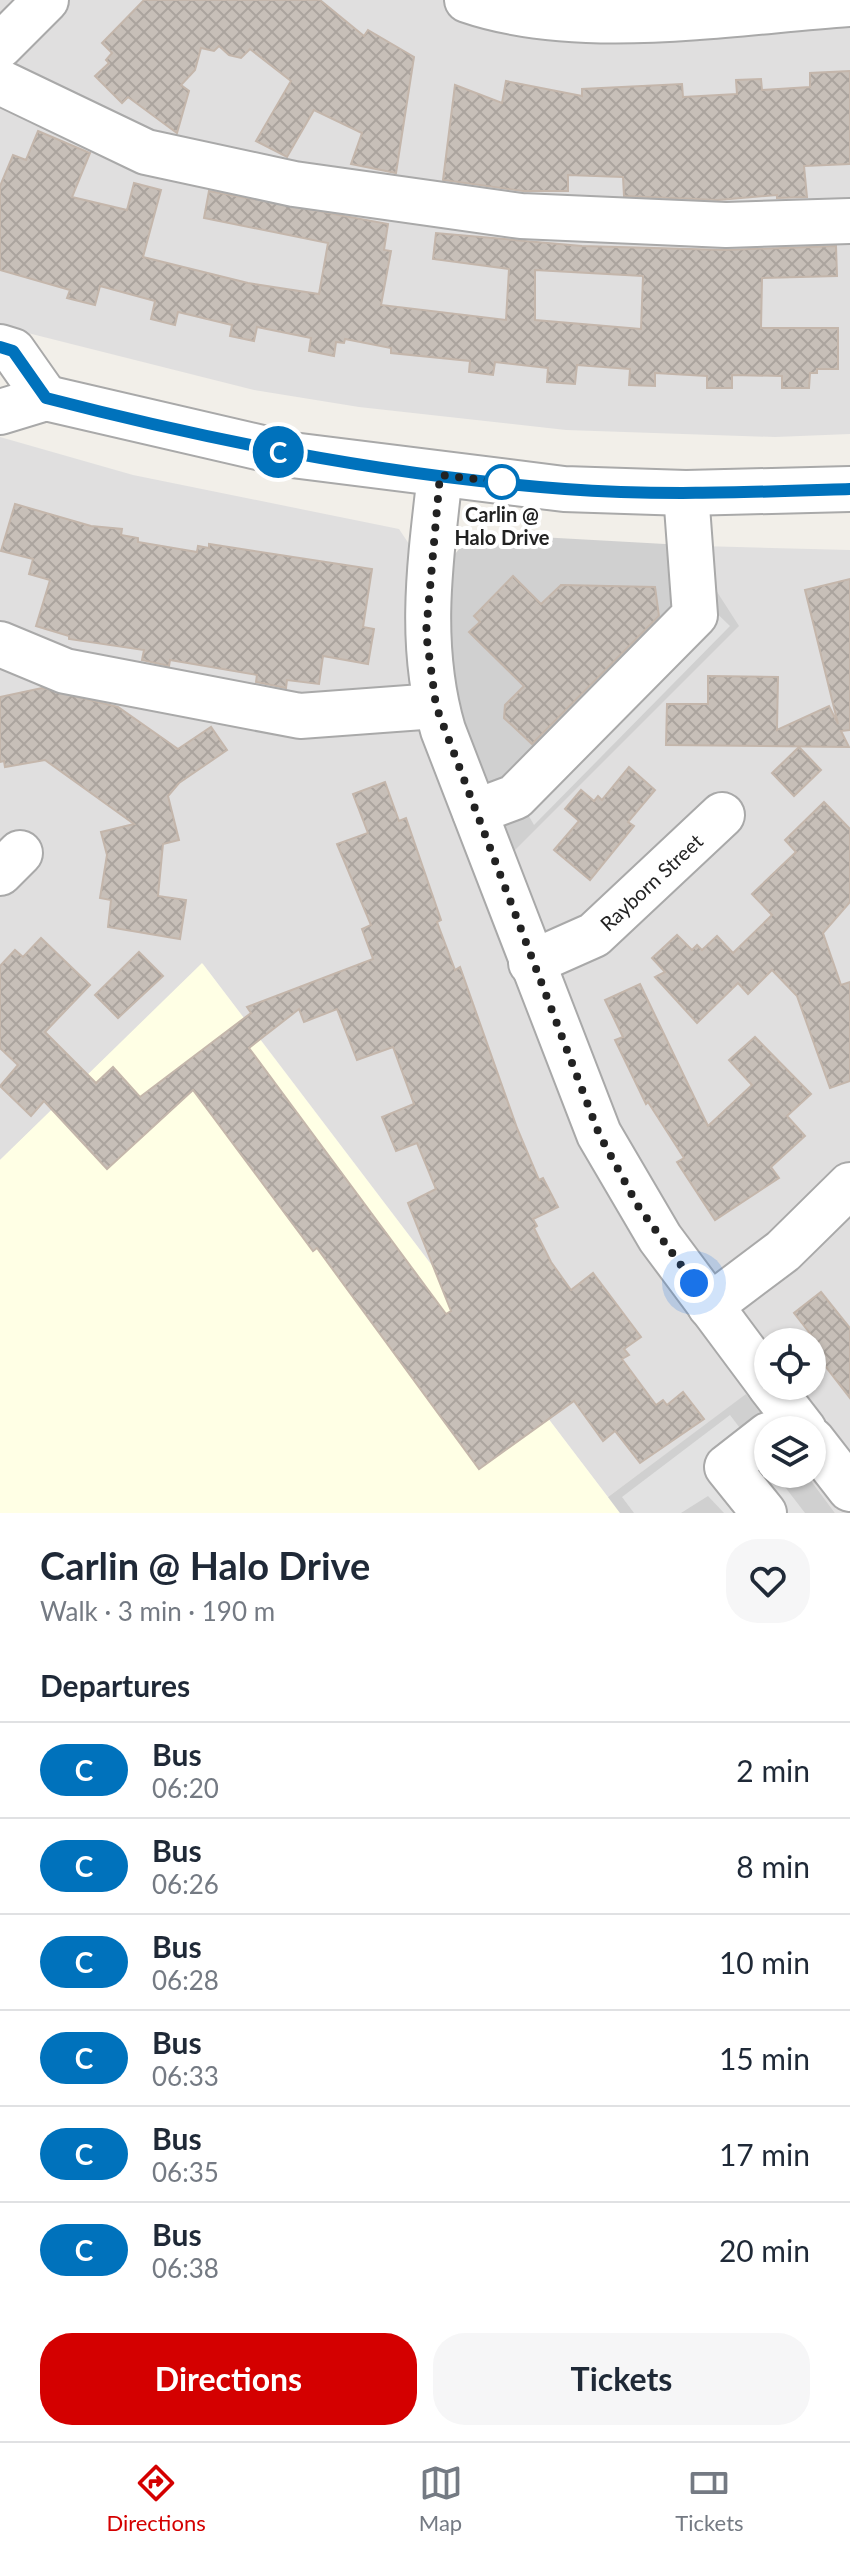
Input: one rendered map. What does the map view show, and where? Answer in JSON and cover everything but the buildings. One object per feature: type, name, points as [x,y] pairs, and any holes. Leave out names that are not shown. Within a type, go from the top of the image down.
[{"type":"street","points":[[0,46],[46,0]]},
{"type":"street","points":[[467,0],[542,18],[597,21],[850,4]]},
{"type":"street","points":[[0,82],[146,152],[294,184],[521,216],[726,225],[850,221]]},
{"type":"street","points":[[0,347],[13,351],[46,398]]},
{"type":"street","points":[[0,412],[46,398],[239,445],[440,475],[564,489],[686,493],[850,489]]},
{"type":"street","points":[[440,475],[426,633],[436,706],[581,1094],[617,1171],[652,1228],[710,1306],[783,1416]]},
{"type":"street","points":[[475,812],[515,797],[695,615],[686,493]]},
{"type":"street","points":[[0,644],[65,671],[300,716],[436,706]]},
{"type":"street","name":"Rayborn Street","points":[[531,963],[594,935],[722,815]]},
{"type":"street","points":[[710,1306],[783,1251],[850,1185]]},
{"type":"street","points":[[754,1443],[727,1467],[764,1513]]},
{"type":"street","points":[[826,1463],[850,1489]]},
{"type":"shaded area","points":[[0,0],[850,0],[850,434],[775,437],[566,430],[359,407],[254,390],[0,326]]},
{"type":"shaded area","points":[[0,437],[133,475],[399,529],[409,544],[411,677],[426,735],[478,886],[512,853],[701,567],[701,546],[850,550],[850,1513],[835,1513],[816,1488],[826,1488],[826,1416],[762,1416],[746,1395],[608,1497],[203,964],[0,1160]]},
{"type":"shaded area","points":[[487,534],[701,546],[701,567],[739,626],[512,853],[461,720],[445,645],[450,566],[464,543]]},
{"type":"shaded area","points":[[701,598],[730,626],[534,825],[514,790]]},
{"type":"shaded area","points":[[202,963],[620,1513],[0,1513],[0,1160]]},
{"type":"shaded area","points":[[746,1394],[762,1416],[754,1416],[754,1488],[816,1488],[835,1513],[620,1513],[608,1497]]},
{"type":"shaded area","points":[[730,1415],[754,1447],[754,1488],[786,1488],[805,1513],[724,1513],[708,1496],[681,1513],[634,1513],[622,1497]]},
{"type":"bus line","name":"C","points":[[0,347],[13,351],[46,398],[292,455],[564,489],[686,493],[850,489]]},
{"type":"place","name":"Carlin @ Halo Drive","points":[[502,482]]},
{"type":"route","points":[[502,482],[440,475],[426,633],[436,706],[581,1094],[617,1171],[660,1238],[694,1283]]}]
